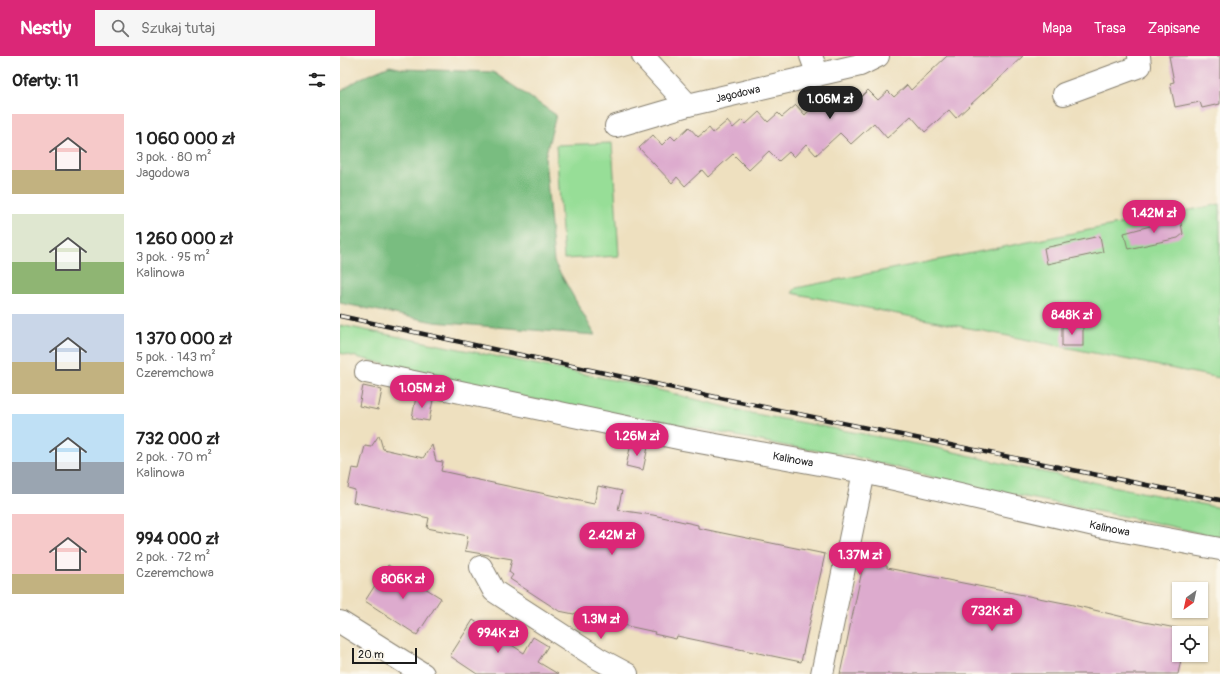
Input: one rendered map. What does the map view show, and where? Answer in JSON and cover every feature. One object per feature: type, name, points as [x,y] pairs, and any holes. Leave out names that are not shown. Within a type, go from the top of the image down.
[{"type":"street","points":[[643,56],[688,105]]},
{"type":"street","name":"Jagodowa","points":[[616,126],[814,66],[860,65],[878,56]]},
{"type":"street","points":[[1064,94],[1140,66],[1139,56]]},
{"type":"street","name":"Kalinowa","points":[[366,372],[683,439],[864,472],[1103,527],[1220,549]]},
{"type":"street","points":[[822,674],[864,472]]},
{"type":"street","points":[[481,567],[494,591],[599,659],[627,674]]},
{"type":"street","points":[[340,622],[423,674]]},
{"type":"green space","points":[[390,66],[403,69],[493,72],[556,115],[545,157],[554,262],[595,335],[434,322],[340,303],[340,92],[361,78]]},
{"type":"green space","points":[[612,143],[619,256],[564,259],[556,145]]},
{"type":"green space","points":[[1220,204],[1220,378],[792,293],[796,288]]},
{"type":"green space","points":[[340,325],[643,386],[750,413],[933,447],[1018,467],[1220,508],[1220,538],[1152,522],[954,483],[853,456],[786,446],[701,429],[542,401],[356,357],[340,353]]},
{"type":"building","points":[[947,56],[1023,56],[956,118],[949,110],[925,132],[911,116],[887,138],[874,123],[851,144],[840,133],[816,155],[806,144],[794,157],[789,152],[779,161],[769,151],[749,170],[733,154],[708,177],[702,170],[685,186],[677,177],[672,183],[639,148],[653,135],[662,145],[671,136],[675,140],[689,127],[698,137],[709,128],[713,133],[727,121],[733,128],[742,120],[746,124],[759,112],[768,122],[778,113],[782,117],[796,105],[805,115],[814,105],[819,110],[833,97],[842,107],[852,98],[856,102],[868,90],[878,100],[888,91],[894,97],[907,85],[911,90]]},
{"type":"building","points":[[1169,56],[1220,56],[1220,104],[1202,108],[1200,102],[1175,107],[1170,83],[1174,82]]},
{"type":"building","points":[[1180,218],[1183,234],[1178,238],[1128,249],[1124,233]]},
{"type":"building","points":[[1100,236],[1103,252],[1047,264],[1044,248]]},
{"type":"building","points":[[1062,327],[1083,327],[1083,346],[1062,346]]},
{"type":"building","points":[[363,386],[382,390],[378,410],[359,406]]},
{"type":"building","points":[[416,397],[433,400],[429,421],[412,418]]},
{"type":"building","points":[[379,435],[383,449],[423,458],[432,445],[436,461],[443,462],[441,471],[594,504],[598,486],[622,491],[618,510],[653,515],[698,525],[698,528],[825,554],[801,662],[677,636],[676,639],[654,634],[655,632],[609,622],[610,617],[579,611],[574,614],[559,611],[510,579],[513,575],[509,572],[512,559],[465,551],[468,536],[427,528],[429,518],[353,502],[355,490],[348,488],[352,468],[359,469],[365,446],[371,447]]},
{"type":"building","points":[[631,444],[648,447],[643,470],[626,466]]},
{"type":"building","points":[[864,561],[887,566],[887,568],[1069,604],[1172,627],[1172,662],[1181,662],[1178,674],[840,674]]},
{"type":"building","points":[[388,565],[441,598],[417,635],[365,601]]},
{"type":"building","points":[[473,620],[524,653],[533,637],[548,646],[538,662],[558,674],[477,674],[450,656]]},
{"type":"railway","points":[[340,316],[725,399],[1220,500]]}]
